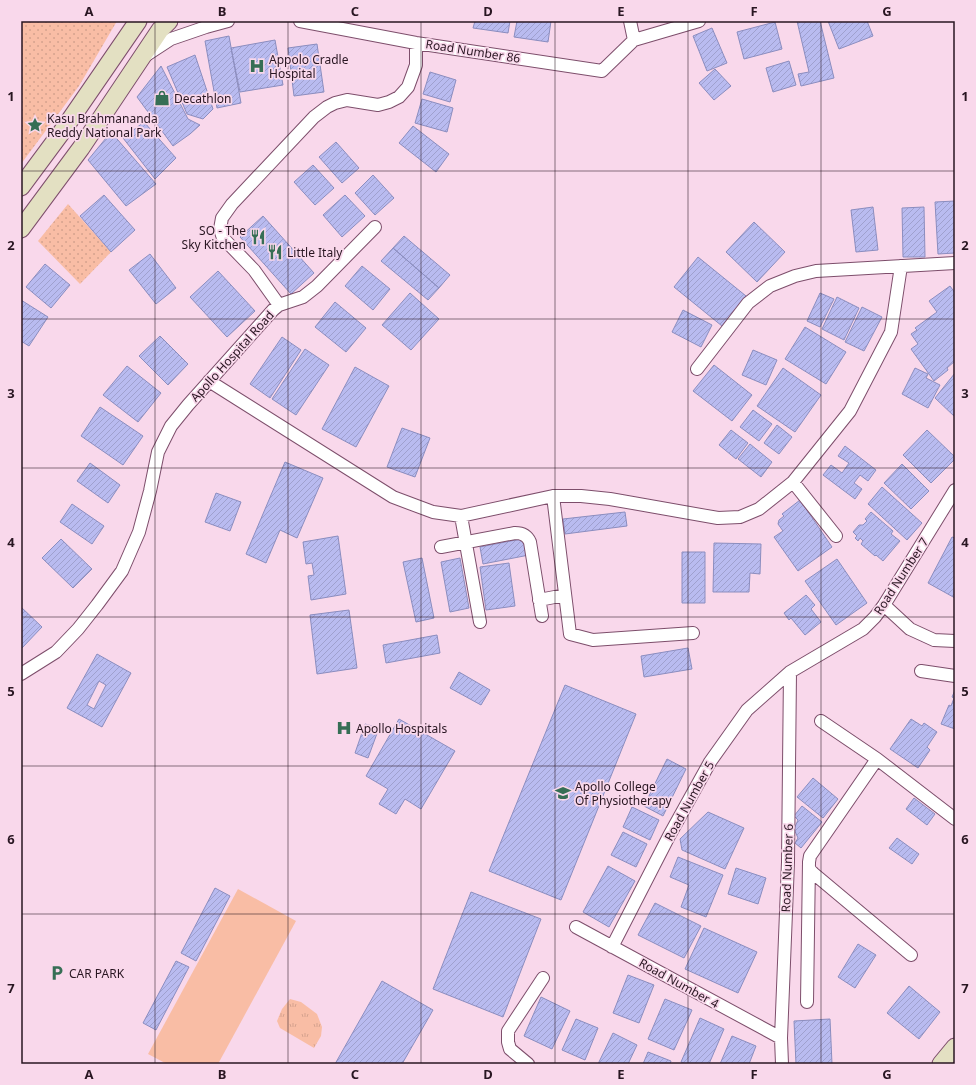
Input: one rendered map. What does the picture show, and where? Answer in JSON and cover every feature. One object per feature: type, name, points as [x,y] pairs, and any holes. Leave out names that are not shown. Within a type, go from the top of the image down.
[{"type":"main road","points":[[21,187],[61,133],[138,21]]},
{"type":"main road","points":[[21,229],[81,148],[160,30],[169,21]]},
{"type":"main road","points":[[941,1064],[955,1047]]},
{"type":"street","points":[[142,58],[171,39],[228,21]]},
{"type":"street","name":"Road Number 86","points":[[300,21],[416,43],[602,71],[634,40]]},
{"type":"street","points":[[630,21],[634,40],[699,21]]},
{"type":"street","name":"Apollo Hospital Road","points":[[22,672],[56,652],[78,629],[122,571],[139,532],[158,452],[171,426],[209,381],[279,305],[254,270],[223,238],[220,229],[222,218],[232,204],[314,117],[327,107],[335,102],[347,100],[378,105],[400,97],[408,87],[416,66],[416,43]]},
{"type":"street","points":[[279,305],[304,297],[318,286],[375,227]]},
{"type":"street","points":[[697,369],[748,303],[770,286],[794,276],[816,271],[955,263]]},
{"type":"street","points":[[209,381],[393,498],[432,512],[461,516],[553,496],[581,496],[595,497],[718,518],[740,517],[759,509],[793,482],[850,411],[891,332],[901,266]]},
{"type":"street","points":[[793,482],[836,536]]},
{"type":"street","name":"Road Number 7","points":[[790,672],[863,629],[875,617],[884,605],[955,490]]},
{"type":"street","points":[[553,496],[570,634],[593,640],[693,634]]},
{"type":"street","points":[[461,516],[480,622]]},
{"type":"street","points":[[441,547],[515,533],[520,533],[526,536],[530,542],[542,616]]},
{"type":"street","points":[[539,600],[565,596]]},
{"type":"street","points":[[884,605],[910,629],[934,640],[955,641]]},
{"type":"street","name":"Road Number 5","points":[[612,946],[669,836],[710,762],[747,710],[790,672]]},
{"type":"street","name":"Road Number 6","points":[[782,1064],[781,1038],[788,862],[790,672]]},
{"type":"street","points":[[921,672],[955,676]]},
{"type":"street","points":[[821,721],[877,759],[955,819]]},
{"type":"street","points":[[807,1002],[808,862],[810,856],[877,759]]},
{"type":"street","points":[[809,867],[813,873],[911,955]]},
{"type":"street","name":"Road Number 4","points":[[576,927],[781,1038]]},
{"type":"street","points":[[528,1064],[510,1049],[508,1042],[508,1031],[543,978]]},
{"type":"green space","name":"Kasu Brahmananda Reddy National Park","points":[[21,21],[117,21],[79,86],[21,164]]},
{"type":"green space","points":[[68,204],[111,252],[80,284],[38,241]]},
{"type":"green space","points":[[238,889],[296,921],[218,1064],[167,1064],[148,1054]]},
{"type":"green space","points":[[290,999],[301,1002],[317,1014],[322,1027],[321,1036],[314,1048],[280,1028],[277,1021],[282,1009]]},
{"type":"building","points":[[475,21],[510,21],[508,33],[473,28]]},
{"type":"building","points":[[517,21],[551,21],[548,42],[514,37]]},
{"type":"building","points":[[797,21],[820,21],[834,78],[801,86],[798,74],[809,72]]},
{"type":"building","points":[[828,21],[867,21],[873,36],[839,49]]},
{"type":"building","points":[[775,22],[782,49],[744,59],[737,32]]},
{"type":"building","points":[[712,28],[727,63],[707,71],[693,36]]},
{"type":"building","points":[[229,36],[241,103],[217,108],[205,41]]},
{"type":"building","name":"Appolo Cradle Hospital","points":[[275,40],[283,85],[240,92],[231,48]]},
{"type":"building","points":[[317,44],[324,92],[294,96],[288,48]]},
{"type":"building","points":[[195,55],[213,109],[203,119],[187,114],[167,67]]},
{"type":"building","points":[[789,61],[796,85],[773,92],[766,68]]},
{"type":"building","points":[[161,66],[188,119],[200,125],[173,146],[137,97]]},
{"type":"building","points":[[715,69],[731,86],[714,100],[699,83]]},
{"type":"building","points":[[430,72],[456,80],[450,102],[423,94]]},
{"type":"building","points":[[422,99],[453,108],[447,132],[415,123]]},
{"type":"building","points":[[144,122],[176,158],[155,179],[123,138]]},
{"type":"building","points":[[413,126],[449,154],[436,172],[399,143]]},
{"type":"building","points":[[111,132],[156,184],[126,206],[88,160]]},
{"type":"building","points":[[336,142],[359,168],[342,183],[319,157]]},
{"type":"building","points":[[313,165],[334,188],[315,205],[294,182]]},
{"type":"building","points":[[373,175],[394,198],[375,215],[355,193]]},
{"type":"building","points":[[104,195],[135,230],[111,252],[80,216]]},
{"type":"building","points":[[345,195],[365,216],[342,237],[323,215]]},
{"type":"building","points":[[955,201],[955,253],[938,254],[935,202]]},
{"type":"building","points":[[873,207],[878,250],[856,252],[851,210]]},
{"type":"building","points":[[924,207],[925,257],[903,257],[902,208]]},
{"type":"building","points":[[263,216],[314,273],[291,294],[240,237]]},
{"type":"building","points":[[754,222],[785,252],[757,282],[726,252]]},
{"type":"building","points":[[404,236],[450,275],[439,288],[393,248]]},
{"type":"building","points":[[393,248],[439,288],[428,300],[381,261]]},
{"type":"building","points":[[150,254],[176,288],[156,304],[129,270]]},
{"type":"building","points":[[698,257],[746,296],[722,326],[674,287]]},
{"type":"building","points":[[45,264],[70,285],[51,308],[26,287]]},
{"type":"building","points":[[362,266],[390,289],[373,310],[345,286]]},
{"type":"building","points":[[218,271],[255,311],[227,337],[190,297]]},
{"type":"building","points":[[950,286],[955,293],[955,361],[947,368],[948,370],[934,381],[911,349],[918,344],[911,334],[917,330],[915,328],[937,312],[929,301]]},
{"type":"building","points":[[410,293],[439,319],[411,350],[382,325]]},
{"type":"building","points":[[820,293],[834,299],[820,327],[807,321]]},
{"type":"building","points":[[837,297],[859,308],[844,340],[822,329]]},
{"type":"building","points":[[21,300],[48,317],[29,346],[21,341]]},
{"type":"building","points":[[335,302],[366,328],[346,352],[315,327]]},
{"type":"building","points":[[862,307],[882,317],[864,351],[845,342]]},
{"type":"building","points":[[683,310],[712,325],[701,347],[672,332]]},
{"type":"building","points":[[805,327],[846,352],[826,384],[785,359]]},
{"type":"building","points":[[160,336],[188,364],[168,385],[139,356]]},
{"type":"building","points":[[282,337],[301,350],[270,398],[250,384]]},
{"type":"building","points":[[305,349],[329,365],[296,415],[272,399]]},
{"type":"building","points":[[753,350],[777,360],[766,385],[742,375]]},
{"type":"building","points":[[714,365],[752,395],[732,421],[693,391]]},
{"type":"building","points":[[127,366],[161,393],[138,422],[103,395]]},
{"type":"building","points":[[355,367],[389,386],[356,447],[322,429]]},
{"type":"building","points":[[783,368],[821,395],[795,432],[757,406]]},
{"type":"building","points":[[915,368],[928,374],[926,378],[940,385],[928,408],[902,394]]},
{"type":"building","points":[[955,373],[955,417],[935,398]]},
{"type":"building","points":[[100,407],[143,436],[123,465],[81,436]]},
{"type":"building","points":[[753,410],[772,424],[759,441],[740,427]]},
{"type":"building","points":[[777,425],[792,437],[779,454],[764,443]]},
{"type":"building","points":[[402,428],[430,438],[415,477],[387,467]]},
{"type":"building","points":[[731,430],[748,443],[736,459],[719,445]]},
{"type":"building","points":[[927,430],[955,457],[955,459],[931,483],[903,455]]},
{"type":"building","points":[[750,444],[772,462],[761,477],[738,459]]},
{"type":"building","points":[[845,446],[876,470],[868,481],[860,475],[854,483],[862,489],[855,499],[823,475],[831,465],[842,473],[849,463],[838,456]]},
{"type":"building","points":[[285,462],[323,478],[297,538],[280,530],[266,563],[246,554]]},
{"type":"building","points":[[90,463],[120,485],[108,503],[77,481]]},
{"type":"building","points":[[902,464],[929,491],[911,509],[884,483]]},
{"type":"building","points":[[882,487],[922,523],[907,540],[868,504]]},
{"type":"building","points":[[216,493],[241,502],[230,531],[205,522]]},
{"type":"building","points":[[800,500],[832,547],[798,571],[774,537],[783,531],[778,524],[779,520],[784,516],[782,514]]},
{"type":"building","points":[[72,504],[104,526],[92,544],[60,522]]},
{"type":"building","points":[[625,512],[627,526],[565,534],[563,519]]},
{"type":"building","points":[[871,512],[893,531],[891,534],[900,541],[883,561],[861,544],[863,541],[860,538],[858,541],[855,538],[857,536],[853,532],[859,525],[863,525],[867,521],[865,519]]},
{"type":"building","points":[[338,536],[346,594],[311,600],[308,576],[314,575],[312,563],[306,564],[303,542]]},
{"type":"building","points":[[952,537],[955,538],[955,598],[928,583]]},
{"type":"building","points":[[526,538],[529,555],[483,564],[480,547]]},
{"type":"building","points":[[61,539],[92,569],[73,588],[42,558]]},
{"type":"building","points":[[714,543],[761,544],[760,574],[750,573],[749,592],[713,592]]},
{"type":"building","points":[[682,552],[705,552],[705,603],[682,603]]},
{"type":"building","points":[[422,558],[434,618],[416,622],[403,562]]},
{"type":"building","points":[[460,558],[469,608],[450,612],[441,562]]},
{"type":"building","points":[[837,559],[867,603],[836,625],[805,581]]},
{"type":"building","points":[[509,563],[515,606],[486,610],[480,567]]},
{"type":"building","points":[[806,595],[815,605],[811,609],[821,622],[805,635],[791,618],[789,620],[784,613]]},
{"type":"building","points":[[21,607],[42,627],[22,648],[21,648]]},
{"type":"building","points":[[349,610],[357,668],[317,674],[310,615]]},
{"type":"building","points":[[437,635],[440,653],[386,663],[383,645]]},
{"type":"building","points":[[688,648],[692,669],[644,677],[641,656]]},
{"type":"building","points":[[97,654],[131,673],[102,727],[67,708]],"holes":[[[99,681],[106,685],[94,709],[87,705]]]},
{"type":"building","points":[[459,672],[490,690],[481,705],[450,688]]},
{"type":"building","name":"Apollo College Of Physiotherapy","points":[[565,685],[636,714],[561,900],[489,871]]},
{"type":"building","points":[[955,690],[955,729],[941,724],[949,705],[951,706],[954,698],[952,697]]},
{"type":"building","points":[[399,719],[455,751],[421,809],[405,799],[396,814],[379,804],[388,789],[366,776]]},
{"type":"building","points":[[911,719],[922,726],[924,723],[937,732],[927,747],[930,750],[918,768],[890,749]]},
{"type":"building","points":[[365,724],[379,728],[368,758],[355,753]]},
{"type":"building","points":[[667,759],[686,769],[663,816],[644,806]]},
{"type":"building","points":[[813,778],[838,799],[823,818],[797,797]]},
{"type":"building","points":[[914,798],[935,814],[927,825],[906,809]]},
{"type":"building","points":[[802,806],[822,822],[801,848],[795,843],[798,838],[794,829],[798,820],[794,816]]},
{"type":"building","points":[[632,807],[659,820],[650,840],[623,827]]},
{"type":"building","points":[[708,812],[744,828],[725,869],[682,850],[680,839]]},
{"type":"building","points":[[623,832],[647,844],[636,867],[611,855]]},
{"type":"building","points":[[897,838],[919,854],[912,864],[889,848]]},
{"type":"building","points":[[678,857],[723,875],[706,917],[681,907],[689,885],[670,877]]},
{"type":"building","points":[[608,866],[635,881],[609,927],[583,912]]},
{"type":"building","points":[[736,868],[766,878],[758,904],[728,894]]},
{"type":"building","points":[[215,888],[230,896],[196,961],[181,953]]},
{"type":"building","points":[[471,892],[541,919],[503,1017],[433,989]]},
{"type":"building","points":[[655,903],[701,926],[684,958],[638,935]]},
{"type":"building","points":[[704,928],[757,952],[738,993],[685,969]]},
{"type":"building","points":[[858,944],[876,955],[855,988],[838,977]]},
{"type":"building","points":[[176,961],[189,967],[156,1030],[143,1023]]},
{"type":"building","points":[[628,975],[654,985],[639,1023],[613,1013]]},
{"type":"building","points":[[382,981],[433,1010],[402,1064],[335,1064]]},
{"type":"building","points":[[909,986],[940,1012],[919,1039],[887,1013]]},
{"type":"building","points":[[541,997],[570,1011],[552,1049],[524,1036]]},
{"type":"building","points":[[665,999],[692,1010],[674,1050],[648,1039]]},
{"type":"building","points":[[700,1018],[724,1029],[709,1064],[686,1064],[681,1062]]},
{"type":"building","points":[[576,1019],[598,1028],[585,1060],[562,1050]]},
{"type":"building","points":[[830,1019],[832,1064],[796,1064],[794,1021]]},
{"type":"building","points":[[613,1033],[637,1045],[628,1064],[598,1064]]},
{"type":"building","points":[[732,1036],[756,1046],[749,1064],[720,1064]]},
{"type":"building","points":[[648,1052],[671,1061],[670,1064],[643,1064]]},
{"type":"place","name":"Appolo Cradle Hospital","points":[[257,66]]},
{"type":"place","name":"Decathlon","points":[[162,98]]},
{"type":"place","name":"Kasu Brahmananda Reddy National Park","points":[[35,125]]},
{"type":"place","name":"SO - The Sky Kitchen","points":[[258,237]]},
{"type":"place","name":"Little Italy","points":[[275,252]]},
{"type":"place","name":"Apollo Hospitals","points":[[344,728]]},
{"type":"place","name":"Apollo College Of Physiotherapy","points":[[563,793]]},
{"type":"place","name":"CAR PARK","points":[[57,973]]}]
